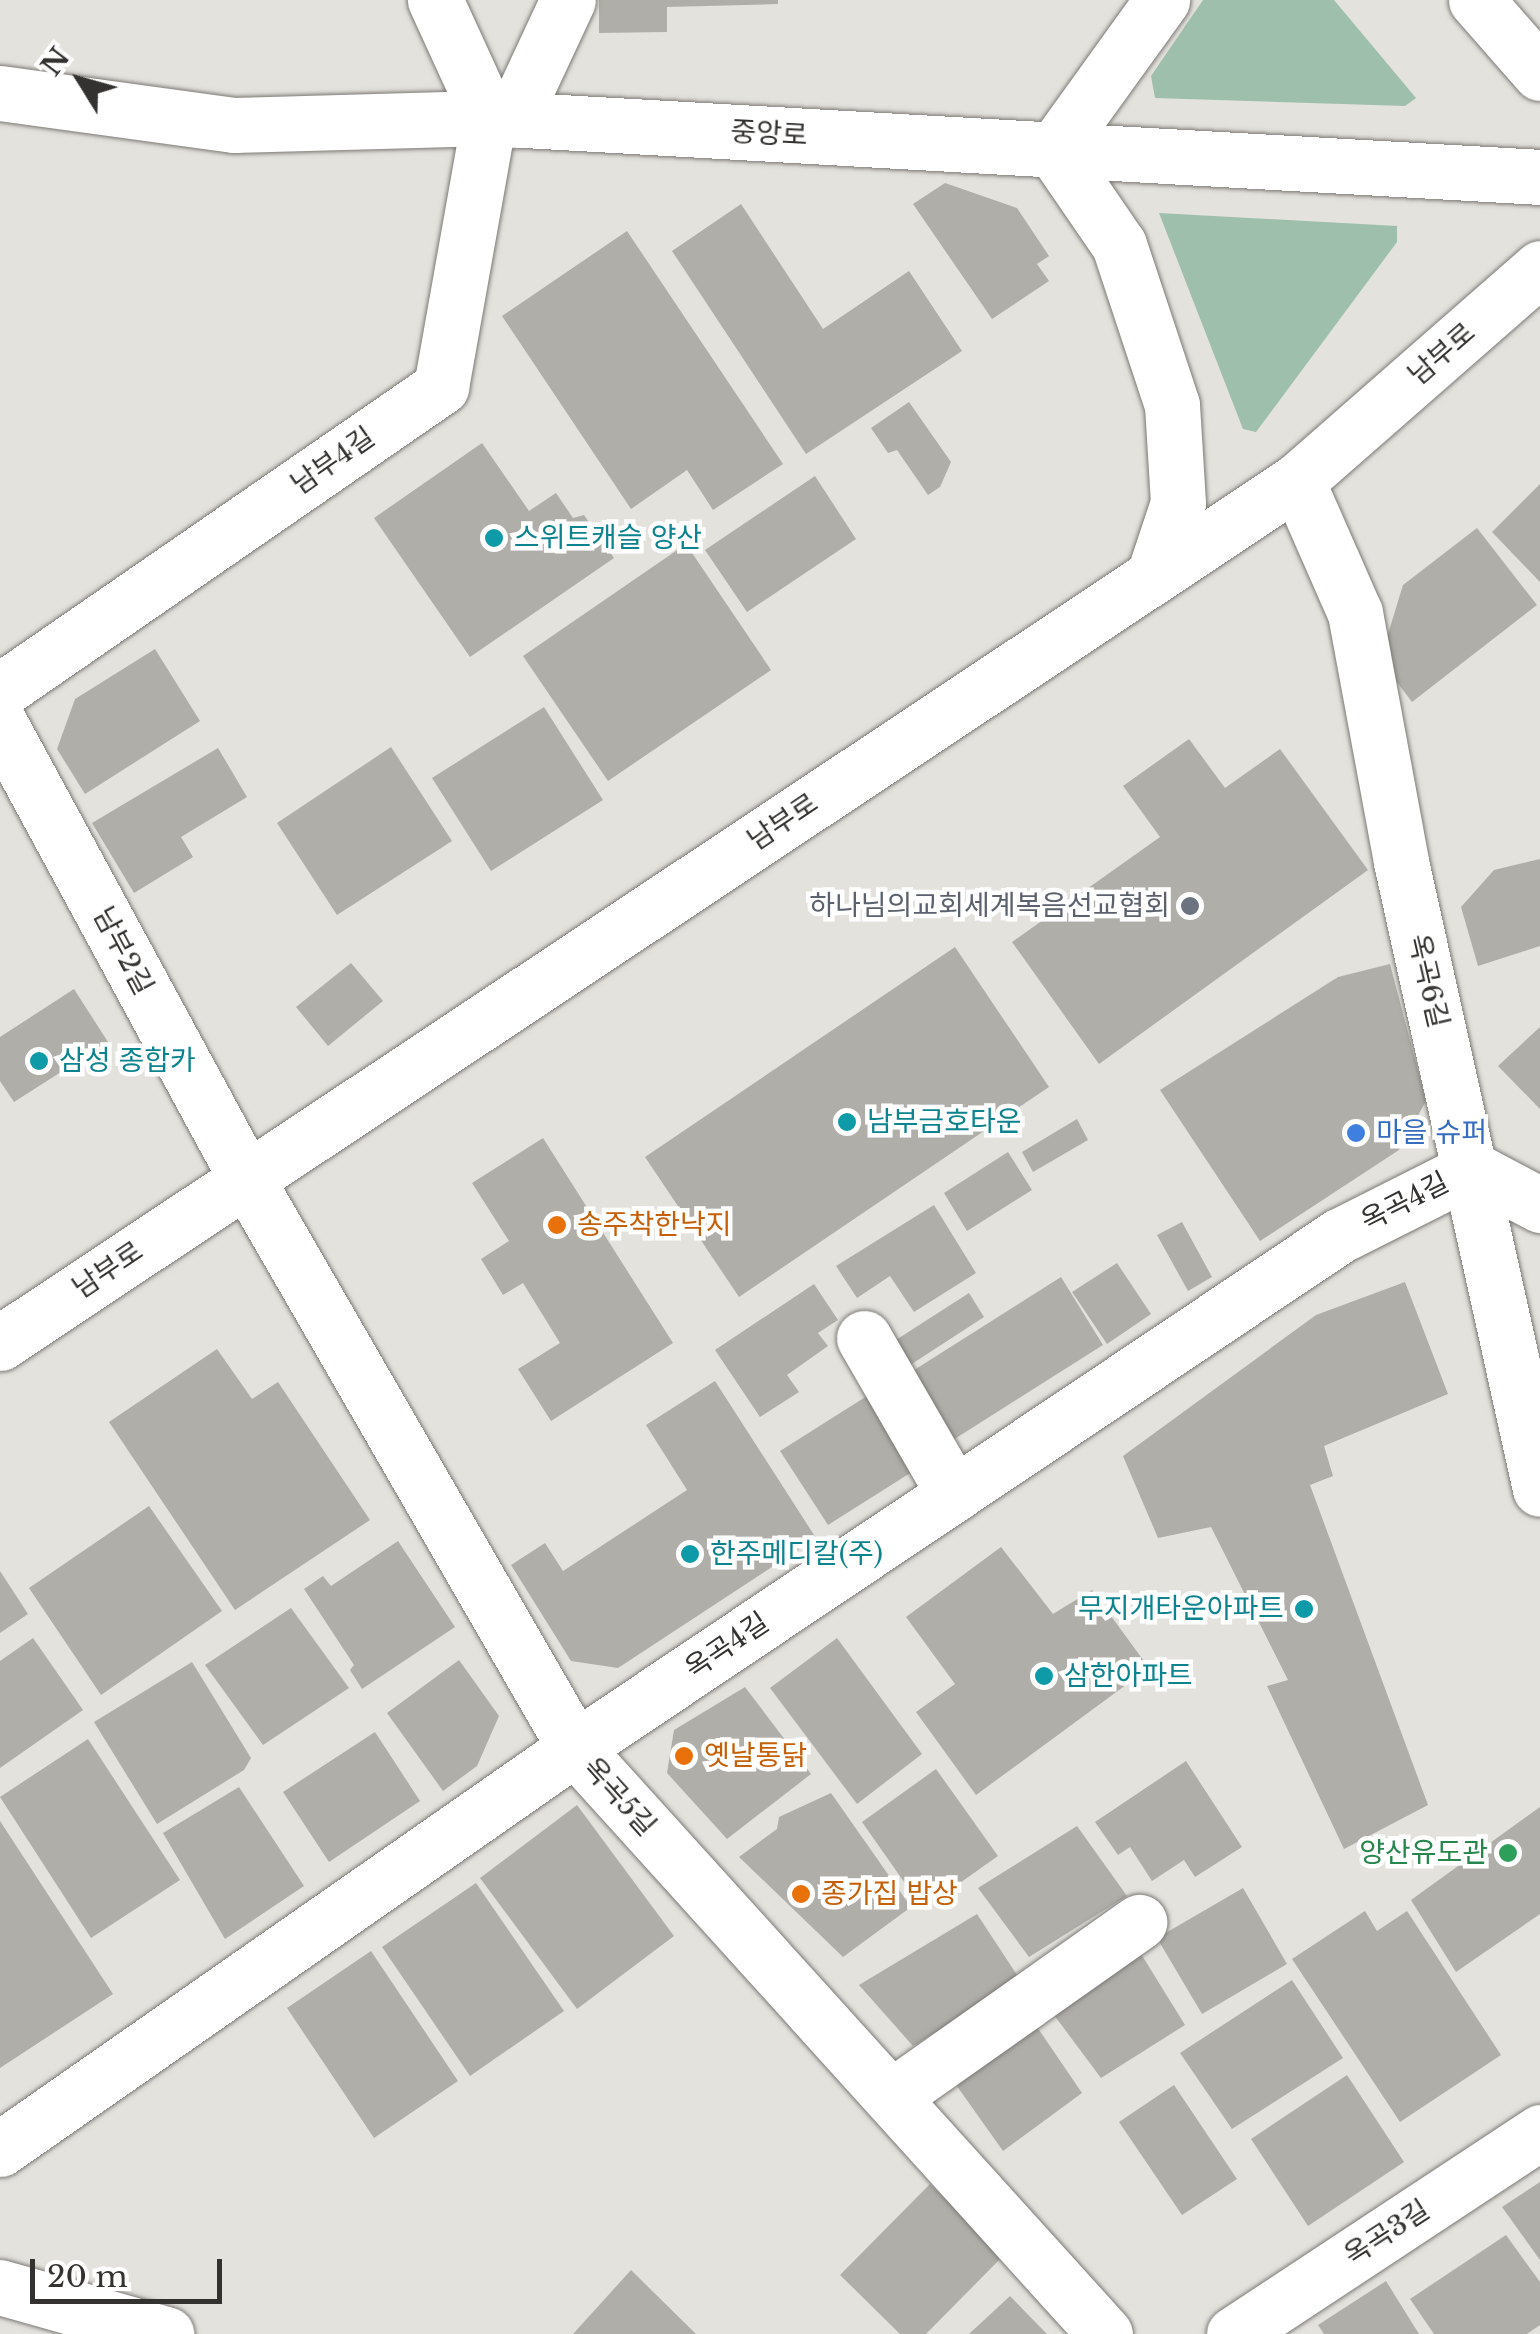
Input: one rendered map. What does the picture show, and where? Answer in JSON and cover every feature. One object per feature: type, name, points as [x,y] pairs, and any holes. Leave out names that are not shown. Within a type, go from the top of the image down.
[{"type":"street","points":[[435,0],[501,119]]},
{"type":"street","name":"남부4길","points":[[0,690],[441,387],[501,119],[568,0]]},
{"type":"street","points":[[1154,575],[1178,502],[1172,405],[1119,245],[1054,150],[1162,0]]},
{"type":"street","points":[[1476,0],[1540,73]]},
{"type":"street","name":"중앙로","points":[[0,93],[234,126],[501,119],[1540,177]]},
{"type":"street","name":"남부로","points":[[0,1343],[1297,482],[1540,268]]},
{"type":"street","name":"옥곡6길","points":[[1297,482],[1355,613],[1401,862],[1540,1489]]},
{"type":"street","name":"남부2길","points":[[0,724],[246,1178]]},
{"type":"street","points":[[1472,1169],[1540,1205]]},
{"type":"street","name":"옥곡4길","points":[[0,2149],[575,1748],[1338,1236],[1472,1169]]},
{"type":"street","name":"옥곡5길","points":[[246,1178],[575,1748],[1105,2334]]},
{"type":"street","points":[[864,1338],[954,1494]]},
{"type":"street","points":[[892,2097],[1139,1922]]},
{"type":"street","name":"옥곡3길","points":[[1234,2334],[1540,2132]]},
{"type":"street","points":[[0,2287],[166,2334]]},
{"type":"green space","points":[[1203,0],[1334,0],[1416,98],[1405,106],[1155,98],[1151,76]]},
{"type":"green space","points":[[1159,213],[1397,226],[1397,242],[1256,432],[1243,429]]},
{"type":"building","points":[[599,0],[778,0],[778,4],[667,7],[667,32],[599,33]]},
{"type":"building","points":[[945,183],[1017,208],[1049,256],[1037,264],[1049,281],[992,319],[913,204]]},
{"type":"building","points":[[741,204],[823,329],[909,271],[962,351],[806,454],[672,251]]},
{"type":"building","points":[[627,231],[783,464],[713,510],[687,470],[631,509],[502,316]]},
{"type":"building","points":[[909,402],[951,462],[940,487],[928,495],[897,450],[888,453],[871,428]]},
{"type":"building","name":"스위트캐슬 양산","points":[[482,443],[529,511],[556,493],[573,518],[584,515],[614,558],[470,657],[374,518]]},
{"type":"building","points":[[815,476],[856,539],[747,612],[705,550]]},
{"type":"building","points":[[1540,484],[1540,582],[1492,532]]},
{"type":"building","points":[[1477,528],[1537,605],[1412,702],[1380,660],[1403,585]]},
{"type":"building","points":[[686,544],[771,670],[608,781],[523,656]]},
{"type":"building","points":[[155,649],[200,721],[85,794],[57,749],[75,699]]},
{"type":"building","points":[[544,707],[603,800],[491,871],[432,778]]},
{"type":"building","name":"하나님의교회세계복음선교협회","points":[[1189,739],[1225,788],[1280,749],[1368,870],[1099,1064],[1012,942],[1160,837],[1123,786]]},
{"type":"building","points":[[391,747],[452,841],[337,915],[277,823]]},
{"type":"building","points":[[218,748],[247,797],[181,837],[193,857],[134,893],[92,823]]},
{"type":"building","points":[[1540,859],[1540,946],[1478,966],[1461,907],[1494,870]]},
{"type":"building","name":"남부금호타운","points":[[955,947],[1049,1087],[739,1297],[645,1157]]},
{"type":"building","points":[[351,963],[383,1001],[328,1046],[296,1007]]},
{"type":"building","points":[[1390,964],[1426,1101],[1399,1150],[1260,1241],[1160,1090],[1338,977]]},
{"type":"building","name":"삼성 종합카","points":[[74,989],[108,1042],[14,1102],[0,1081],[0,1037]]},
{"type":"building","points":[[1540,1027],[1540,1109],[1498,1066]]},
{"type":"building","points":[[1077,1119],[1088,1140],[1033,1172],[1022,1152]]},
{"type":"building","points":[[543,1138],[673,1343],[551,1421],[518,1369],[560,1343],[523,1283],[503,1295],[481,1259],[509,1241],[472,1183]]},
{"type":"building","points":[[1008,1152],[1032,1190],[967,1231],[944,1193]]},
{"type":"building","points":[[934,1205],[976,1273],[914,1312],[890,1276],[857,1298],[836,1266]]},
{"type":"building","points":[[1182,1222],[1212,1277],[1188,1291],[1157,1235]]},
{"type":"building","points":[[1117,1263],[1151,1314],[1107,1344],[1072,1292]]},
{"type":"building","points":[[1061,1277],[1103,1345],[942,1447],[900,1379]]},
{"type":"building","name":"무지개타운아파트","points":[[1405,1282],[1448,1394],[1324,1446],[1333,1476],[1310,1485],[1428,1805],[1344,1849],[1267,1686],[1288,1680],[1211,1527],[1158,1538],[1123,1456],[1316,1315]]},
{"type":"building","points":[[814,1284],[838,1320],[818,1333],[828,1346],[787,1375],[799,1392],[760,1417],[715,1350]]},
{"type":"building","points":[[969,1293],[984,1317],[901,1371],[885,1347]]},
{"type":"building","points":[[217,1349],[252,1399],[278,1382],[370,1520],[235,1610],[109,1422]]},
{"type":"building","name":"한주메디칼(주)","points":[[715,1381],[816,1538],[618,1668],[571,1661],[511,1565],[545,1543],[563,1571],[687,1490],[646,1425]]},
{"type":"building","points":[[867,1396],[915,1470],[828,1525],[780,1451]]},
{"type":"building","points":[[149,1506],[222,1611],[101,1695],[29,1588]]},
{"type":"building","points":[[398,1541],[455,1627],[362,1689],[350,1670],[354,1665],[304,1589],[323,1576],[331,1586]]},
{"type":"building","name":"삼한아파트","points":[[1001,1547],[1053,1614],[1092,1590],[1149,1668],[976,1795],[916,1712],[955,1684],[906,1617]]},
{"type":"building","points":[[0,1571],[28,1614],[0,1633]]},
{"type":"building","points":[[291,1608],[349,1688],[263,1745],[205,1665]]},
{"type":"building","points":[[33,1638],[83,1710],[0,1768],[0,1661]]},
{"type":"building","points":[[837,1638],[922,1754],[857,1804],[770,1688]]},
{"type":"building","points":[[459,1660],[499,1716],[477,1766],[443,1791],[387,1713]]},
{"type":"building","points":[[192,1662],[251,1758],[244,1770],[157,1824],[94,1722]]},
{"type":"building","points":[[745,1687],[811,1774],[727,1839],[667,1773],[674,1730]]},
{"type":"building","points":[[375,1732],[420,1801],[329,1862],[283,1792]]},
{"type":"building","points":[[88,1739],[180,1880],[91,1938],[0,1797]]},
{"type":"building","points":[[1186,1761],[1242,1847],[1195,1877],[1184,1860],[1152,1881],[1130,1847],[1118,1855],[1095,1822]]},
{"type":"building","points":[[936,1769],[998,1856],[923,1909],[862,1822]]},
{"type":"building","points":[[239,1787],[304,1886],[225,1939],[163,1833]]},
{"type":"building","points":[[831,1793],[911,1907],[843,1957],[739,1857],[777,1829],[779,1817]]},
{"type":"building","points":[[577,1805],[674,1936],[577,2009],[480,1878]]},
{"type":"building","name":"양산유도관","points":[[1540,1807],[1540,1914],[1456,1972],[1411,1900]]},
{"type":"building","points":[[0,1821],[113,1994],[0,2068]]},
{"type":"building","points":[[1077,1826],[1127,1896],[1029,1957],[978,1888]]},
{"type":"building","points":[[476,1883],[564,2011],[470,2076],[382,1947]]},
{"type":"building","points":[[1243,1888],[1287,1964],[1202,2014],[1157,1938]]},
{"type":"building","points":[[1365,1911],[1377,1931],[1407,1911],[1501,2055],[1400,2122],[1292,1959]]},
{"type":"building","points":[[977,1914],[1021,1981],[913,2046],[859,1985]]},
{"type":"building","points":[[1138,1949],[1185,2025],[1101,2078],[1051,2011]]},
{"type":"building","points":[[371,1951],[458,2081],[374,2138],[287,2008]]},
{"type":"building","points":[[1292,1980],[1343,2058],[1232,2129],[1180,2053]]},
{"type":"building","points":[[1035,2024],[1082,2093],[1003,2151],[954,2082]]},
{"type":"building","points":[[1347,2075],[1404,2162],[1308,2226],[1251,2139]]},
{"type":"building","points":[[1174,2085],[1237,2179],[1182,2215],[1119,2122]]},
{"type":"building","points":[[1540,2182],[1540,2260],[1502,2207]]},
{"type":"building","points":[[930,2184],[1003,2256],[926,2334],[900,2334],[840,2275]]},
{"type":"building","points":[[1506,2235],[1540,2282],[1540,2325],[1527,2334],[1434,2334],[1410,2299]]},
{"type":"building","points":[[631,2270],[696,2334],[573,2334]]},
{"type":"building","points":[[1386,2281],[1419,2334],[1324,2334],[1318,2325]]},
{"type":"building","points":[[1010,2296],[1047,2334],[969,2334]]},
{"type":"place","name":"스위트캐슬 양산","points":[[494,538]]},
{"type":"place","name":"하나님의교회세계복음선교협회","points":[[1190,906]]},
{"type":"place","name":"삼성 종합카","points":[[39,1061]]},
{"type":"place","name":"남부금호타운","points":[[847,1122]]},
{"type":"place","name":"마을 슈퍼","points":[[1356,1133]]},
{"type":"place","name":"송주착한낙지","points":[[557,1225]]},
{"type":"place","name":"한주메디칼(주)","points":[[690,1554]]},
{"type":"place","name":"무지개타운아파트","points":[[1304,1609]]},
{"type":"place","name":"삼한아파트","points":[[1044,1676]]},
{"type":"place","name":"옛날통닭","points":[[684,1756]]},
{"type":"place","name":"양산유도관","points":[[1508,1853]]},
{"type":"place","name":"종가집 밥상","points":[[801,1894]]}]
